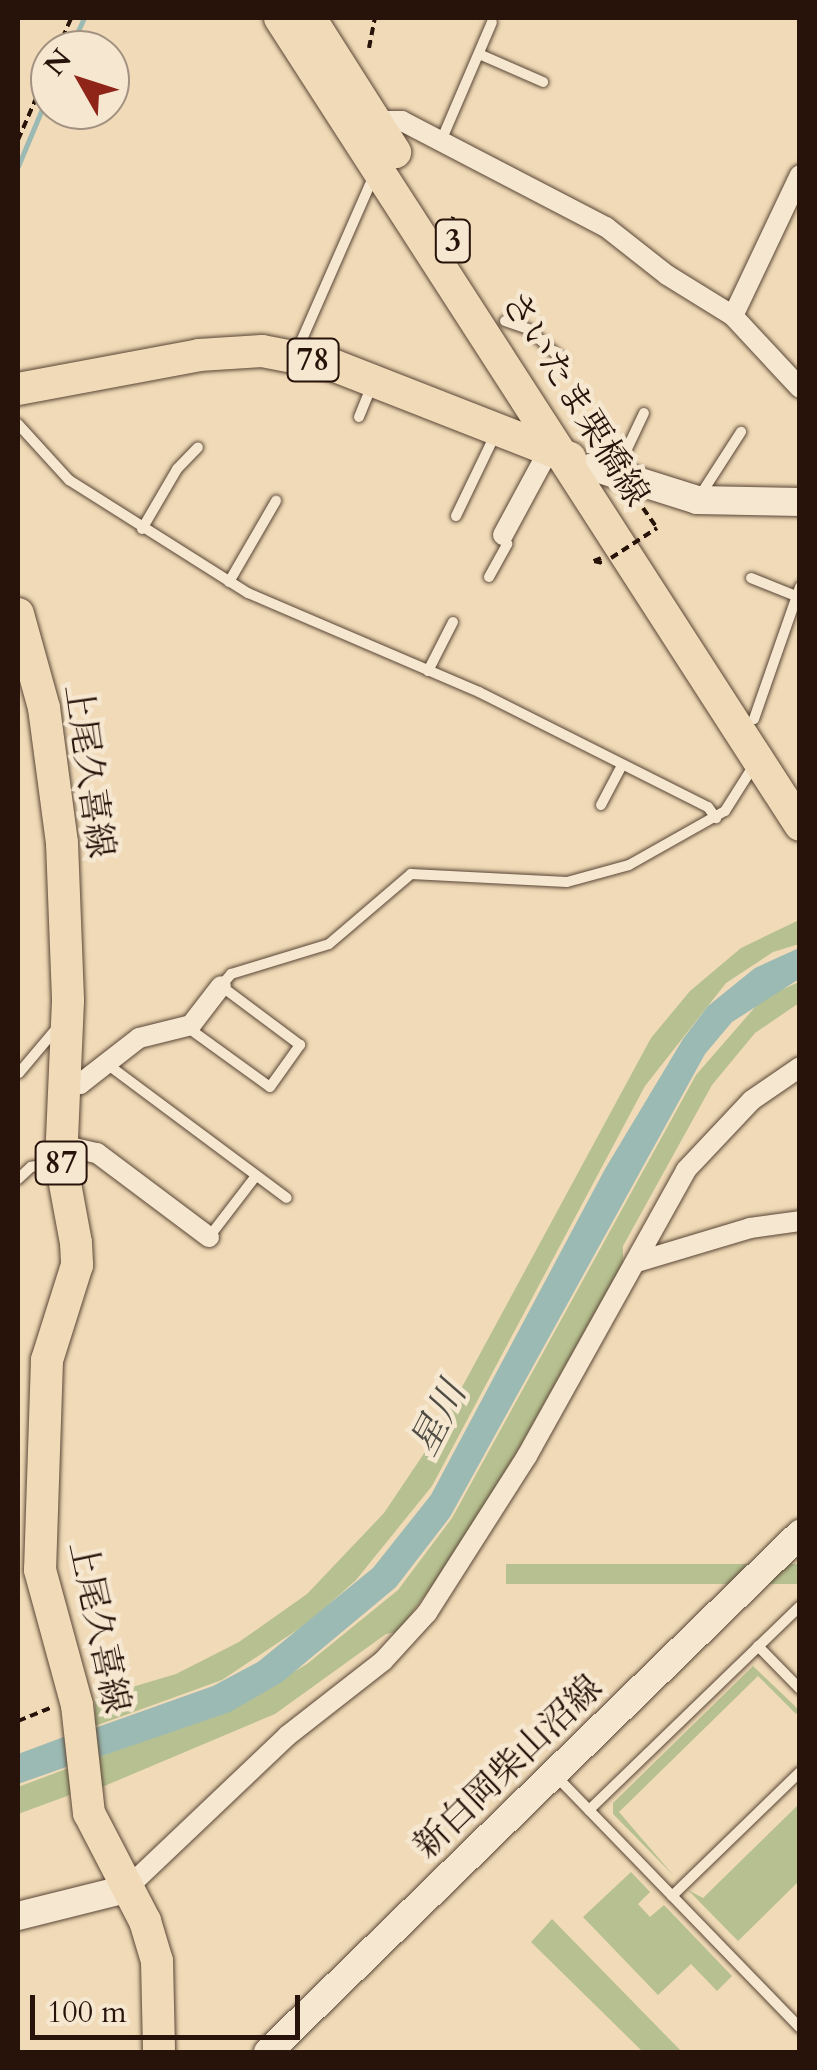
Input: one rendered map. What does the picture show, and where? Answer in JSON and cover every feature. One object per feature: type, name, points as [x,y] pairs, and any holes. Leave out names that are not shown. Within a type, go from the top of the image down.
[{"type":"main road","name":"さいたま栗橋線","points":[[280,18],[800,789]]},
{"type":"main road","name":"さいたま栗橋線","points":[[310,18],[375,121],[450,225],[580,462],[757,762],[800,825]]},
{"type":"main road","name":"78","points":[[18,389],[199,355],[296,356],[374,381],[580,462]]},
{"type":"main road","name":"上尾久喜線","points":[[18,614],[35,667],[56,786],[67,1027],[61,1153],[77,1265],[47,1360],[48,1448],[38,1520],[40,1570],[76,1702],[90,1814],[157,1961],[159,2052]]},
{"type":"street","points":[[375,121],[402,121],[606,227],[666,275],[733,316],[800,388]]},
{"type":"street","points":[[733,316],[800,174]]},
{"type":"street","points":[[503,535],[543,460],[580,462],[698,500],[800,502]]},
{"type":"street","points":[[62,1086],[80,1084],[148,1033],[187,1026],[221,986]]},
{"type":"street","points":[[18,1916],[126,1889],[287,1736],[384,1661],[427,1612],[476,1541],[686,1170],[752,1100],[800,1067]]},
{"type":"street","points":[[61,1153],[96,1153],[209,1237]]},
{"type":"street","points":[[637,1262],[750,1228],[800,1221]]},
{"type":"street","name":"新白岡柴山沼線","points":[[268,2052],[800,1534]]},
{"type":"lane","points":[[441,141],[492,22]]},
{"type":"lane","points":[[478,54],[543,82]]},
{"type":"lane","points":[[296,356],[379,168]]},
{"type":"lane","points":[[505,321],[528,330],[563,360]]},
{"type":"lane","points":[[358,417],[374,381]]},
{"type":"lane","points":[[580,462],[617,462],[644,413]]},
{"type":"lane","points":[[18,424],[69,480],[229,582],[428,671],[708,807],[716,818]]},
{"type":"lane","points":[[456,516],[498,429]]},
{"type":"lane","points":[[698,500],[742,432]]},
{"type":"lane","points":[[142,529],[177,469],[198,447]]},
{"type":"lane","points":[[229,582],[276,501]]},
{"type":"lane","points":[[489,577],[507,544],[503,535]]},
{"type":"lane","points":[[751,578],[798,591],[754,719]]},
{"type":"lane","points":[[428,671],[453,622]]},
{"type":"lane","points":[[187,1026],[270,1087],[300,1045],[221,986],[244,967],[328,944],[411,874],[588,879],[716,818],[757,762]]},
{"type":"lane","points":[[600,805],[621,767]]},
{"type":"lane","points":[[20,1073],[56,1029],[67,1027]]},
{"type":"lane","points":[[106,1063],[255,1178],[287,1198]]},
{"type":"lane","points":[[18,1179],[32,1167],[61,1153]]},
{"type":"lane","points":[[209,1237],[255,1178]]},
{"type":"lane","points":[[589,1810],[800,1606]]},
{"type":"lane","points":[[758,1646],[800,1689]]},
{"type":"lane","points":[[672,1896],[800,1772]]},
{"type":"lane","points":[[554,1774],[800,2028]]},
{"type":"path","points":[[369,48],[375,18]]},
{"type":"path","points":[[18,140],[30,112]]},
{"type":"path","points":[[611,558],[656,528],[640,504]]},
{"type":"path","points":[[18,1721],[76,1702]]},
{"type":"green space","points":[[799,920],[799,944],[773,952],[726,983],[645,1086],[432,1486],[356,1580],[309,1622],[222,1680],[95,1726],[95,1698],[176,1674],[239,1642],[307,1594],[384,1513],[435,1437],[651,1038],[690,991],[741,948]]},
{"type":"green space","points":[[799,982],[799,1003],[755,1033],[712,1085],[623,1246],[623,1263],[473,1530],[398,1632],[386,1634],[275,1714],[102,1787],[99,1757],[231,1709],[307,1664],[398,1590],[452,1518],[696,1075],[763,998]]},
{"type":"green space","points":[[506,1564],[799,1564],[799,1584],[506,1584]]},
{"type":"green space","points":[[753,1666],[799,1710],[796,1714],[758,1676],[619,1812],[674,1876],[613,1814],[613,1803]]},
{"type":"green space","points":[[74,1766],[78,1792],[18,1814],[18,1787]]},
{"type":"green space","points":[[799,1804],[799,1881],[738,1941],[688,1890],[703,1898]]},
{"type":"green space","points":[[631,1872],[650,1892],[638,1904],[650,1917],[664,1905],[732,1976],[717,1991],[691,1964],[658,1995],[583,1917]]},
{"type":"green space","points":[[552,1919],[682,2052],[643,2052],[531,1942]]},
{"type":"water","points":[[799,948],[799,979],[732,1022],[705,1054],[450,1517],[396,1587],[282,1682],[230,1712],[96,1758],[92,1729],[213,1686],[258,1662],[373,1568],[431,1495],[605,1169],[683,1039],[708,1006],[755,968]]},
{"type":"water","points":[[69,1735],[72,1765],[18,1784],[18,1754]]},
{"type":"waterway","points":[[78,30],[84,18]]},
{"type":"waterway","points":[[18,166],[33,130]]},
{"type":"water label","name":"星川","points":[[439,1419]]}]
